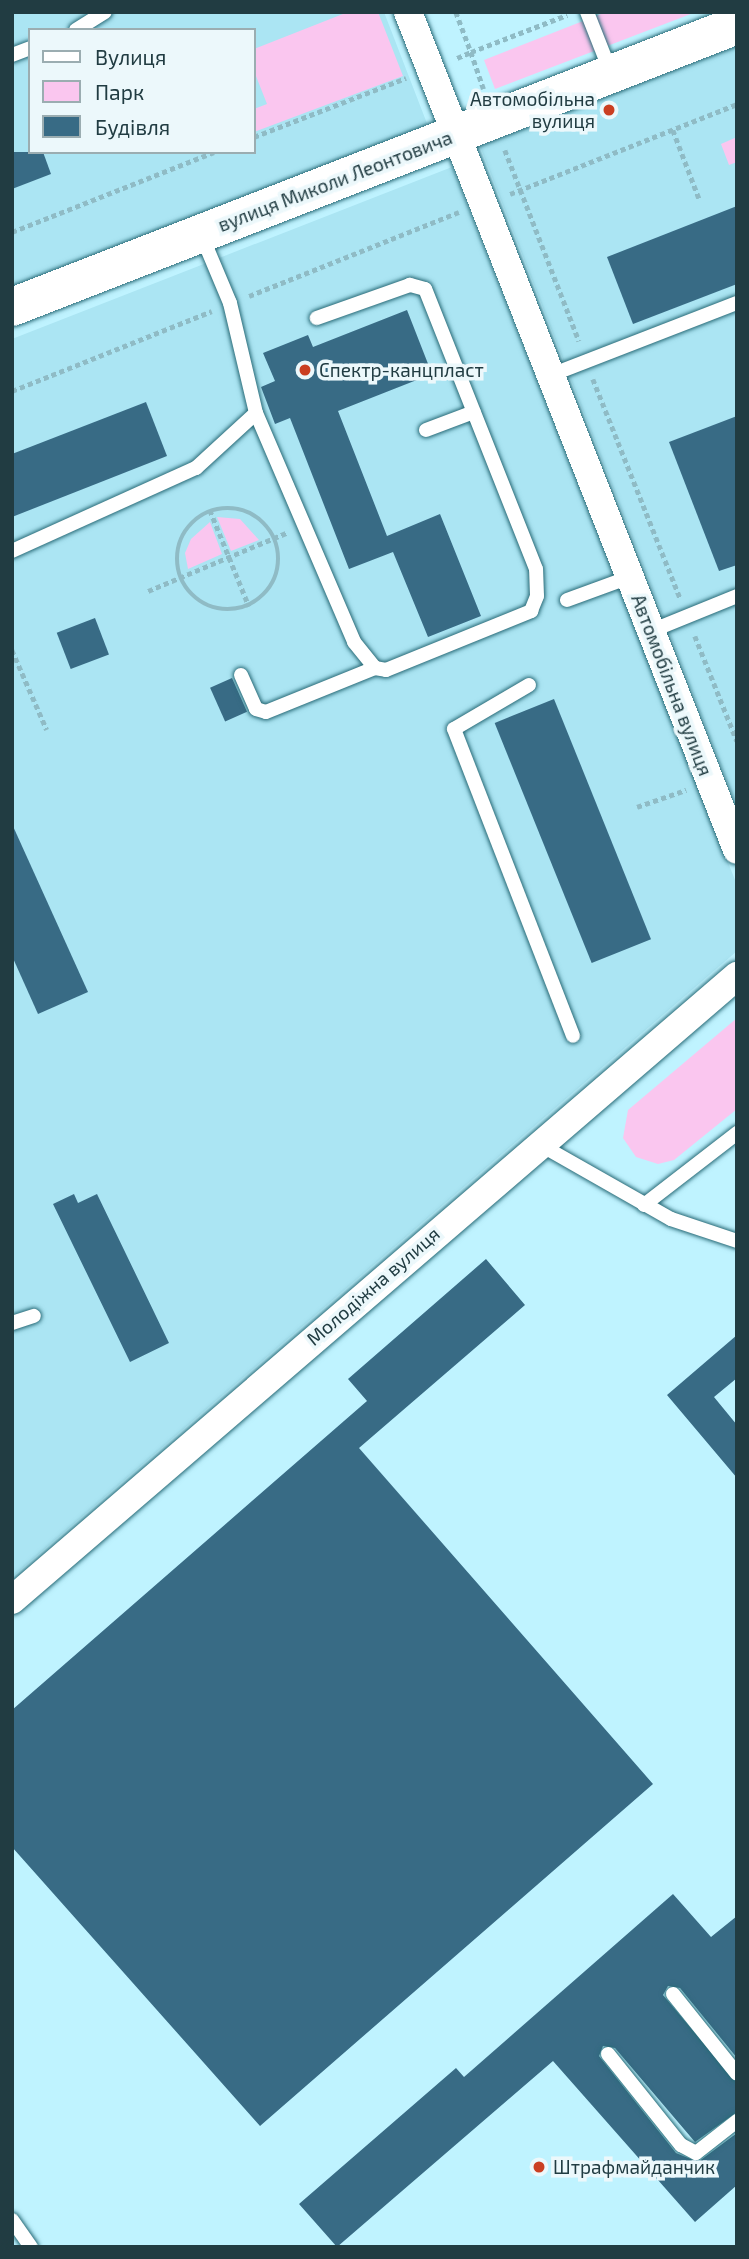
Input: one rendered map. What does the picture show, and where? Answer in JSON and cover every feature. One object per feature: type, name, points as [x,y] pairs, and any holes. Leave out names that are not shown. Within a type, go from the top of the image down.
[{"type":"street","name":"Автомобільна вулиця","points":[[408,12],[456,134],[471,208],[551,375],[737,850]]},
{"type":"street","name":"вулиця Миколи Леонтовича","points":[[12,307],[737,25]]},
{"type":"street","name":"Молодіжна вулиця","points":[[12,1600],[538,1143],[737,976]]},
{"type":"lane","points":[[79,28],[105,12]]},
{"type":"lane","points":[[587,12],[611,74]]},
{"type":"lane","points":[[201,234],[230,303],[256,413],[354,642],[375,668]]},
{"type":"lane","points":[[242,675],[257,709],[266,712],[375,668],[386,670],[531,611],[537,596],[536,569],[425,289],[410,285],[317,318]]},
{"type":"lane","points":[[551,375],[737,303]]},
{"type":"lane","points":[[426,430],[474,412]]},
{"type":"lane","points":[[12,551],[196,468],[256,413]]},
{"type":"lane","points":[[567,600],[630,577]]},
{"type":"lane","points":[[651,631],[737,596]]},
{"type":"lane","points":[[529,685],[454,729],[573,1036]]},
{"type":"lane","points":[[644,1205],[737,1133]]},
{"type":"lane","points":[[538,1143],[644,1205],[737,1241]]},
{"type":"lane","points":[[12,1323],[34,1316]]},
{"type":"lane","points":[[673,1994],[737,2074]]},
{"type":"lane","points":[[608,2054],[681,2145],[696,2154],[737,2120]]},
{"type":"lane","points":[[12,2220],[31,2247]]},
{"type":"path","points":[[456,12],[520,191],[737,741]]},
{"type":"path","points":[[256,136],[574,12]]},
{"type":"path","points":[[471,208],[737,104]]},
{"type":"path","points":[[673,130],[699,198]]},
{"type":"path","points":[[12,232],[209,154]]},
{"type":"path","points":[[225,507],[248,512],[276,538],[276,578],[261,599],[249,606],[217,609],[201,602],[181,578],[177,565],[181,538],[210,510],[225,507]]},
{"type":"path","points":[[210,510],[249,606]]},
{"type":"path","points":[[148,591],[304,526]]},
{"type":"path","points":[[12,650],[47,730]]},
{"type":"path","points":[[637,807],[710,782]]},
{"type":"shaded area","points":[[12,12],[384,12],[428,126],[12,291]]},
{"type":"shaded area","points":[[737,46],[737,806],[480,146]]},
{"type":"shaded area","points":[[452,167],[737,885],[737,951],[12,1577],[12,339]]},
{"type":"green space","points":[[348,12],[378,12],[403,76],[256,131],[256,108],[267,104],[256,76],[256,48]]},
{"type":"green space","points":[[606,12],[696,12],[495,89],[484,60]]},
{"type":"green space","points":[[737,137],[737,162],[729,165],[721,144]]},
{"type":"green space","points":[[217,517],[240,519],[259,540],[231,551]]},
{"type":"green space","points":[[210,522],[222,554],[188,569],[185,553],[191,539]]},
{"type":"green space","points":[[737,1018],[737,1109],[674,1160],[658,1164],[636,1157],[623,1138],[628,1110]]},
{"type":"building","points":[[12,152],[44,154],[51,174],[12,189]]},
{"type":"building","points":[[737,206],[737,284],[633,324],[607,257]]},
{"type":"building","points":[[407,310],[432,374],[338,411],[387,536],[440,514],[481,616],[428,637],[393,552],[349,569],[290,418],[275,424],[261,387],[275,381],[263,353],[308,335],[313,347]]},
{"type":"building","points":[[146,402],[167,456],[12,517],[12,454]]},
{"type":"building","points":[[737,416],[737,565],[719,571],[669,442]]},
{"type":"building","points":[[95,618],[109,654],[71,669],[57,633]]},
{"type":"building","points":[[232,678],[247,712],[225,722],[210,688]]},
{"type":"building","points":[[554,699],[651,939],[592,963],[495,723]]},
{"type":"building","points":[[12,824],[88,992],[38,1014],[12,956]]},
{"type":"building","points":[[74,1194],[78,1203],[97,1194],[169,1343],[130,1362],[53,1204]]},
{"type":"building","points":[[486,1259],[525,1305],[359,1448],[653,1784],[260,2126],[12,1847],[12,1710],[367,1401],[348,1379]]},
{"type":"building","points":[[737,1335],[737,1378],[714,1397],[737,1425],[737,1478],[667,1395]]},
{"type":"building","points":[[673,1894],[711,1937],[737,1916],[737,2058],[680,1988],[668,1986],[663,1995],[737,2083],[737,2112],[695,2142],[615,2048],[603,2046],[599,2056],[676,2153],[698,2162],[737,2133],[737,2185],[695,2222],[553,2061],[337,2247],[299,2204],[456,2068],[464,2077]]},
{"type":"place","name":"Автомобільна вулиця","points":[[609,110]]},
{"type":"place","name":"Спектр-канцпласт","points":[[305,370]]},
{"type":"place","name":"Штрафмайданчик","points":[[539,2167]]}]
